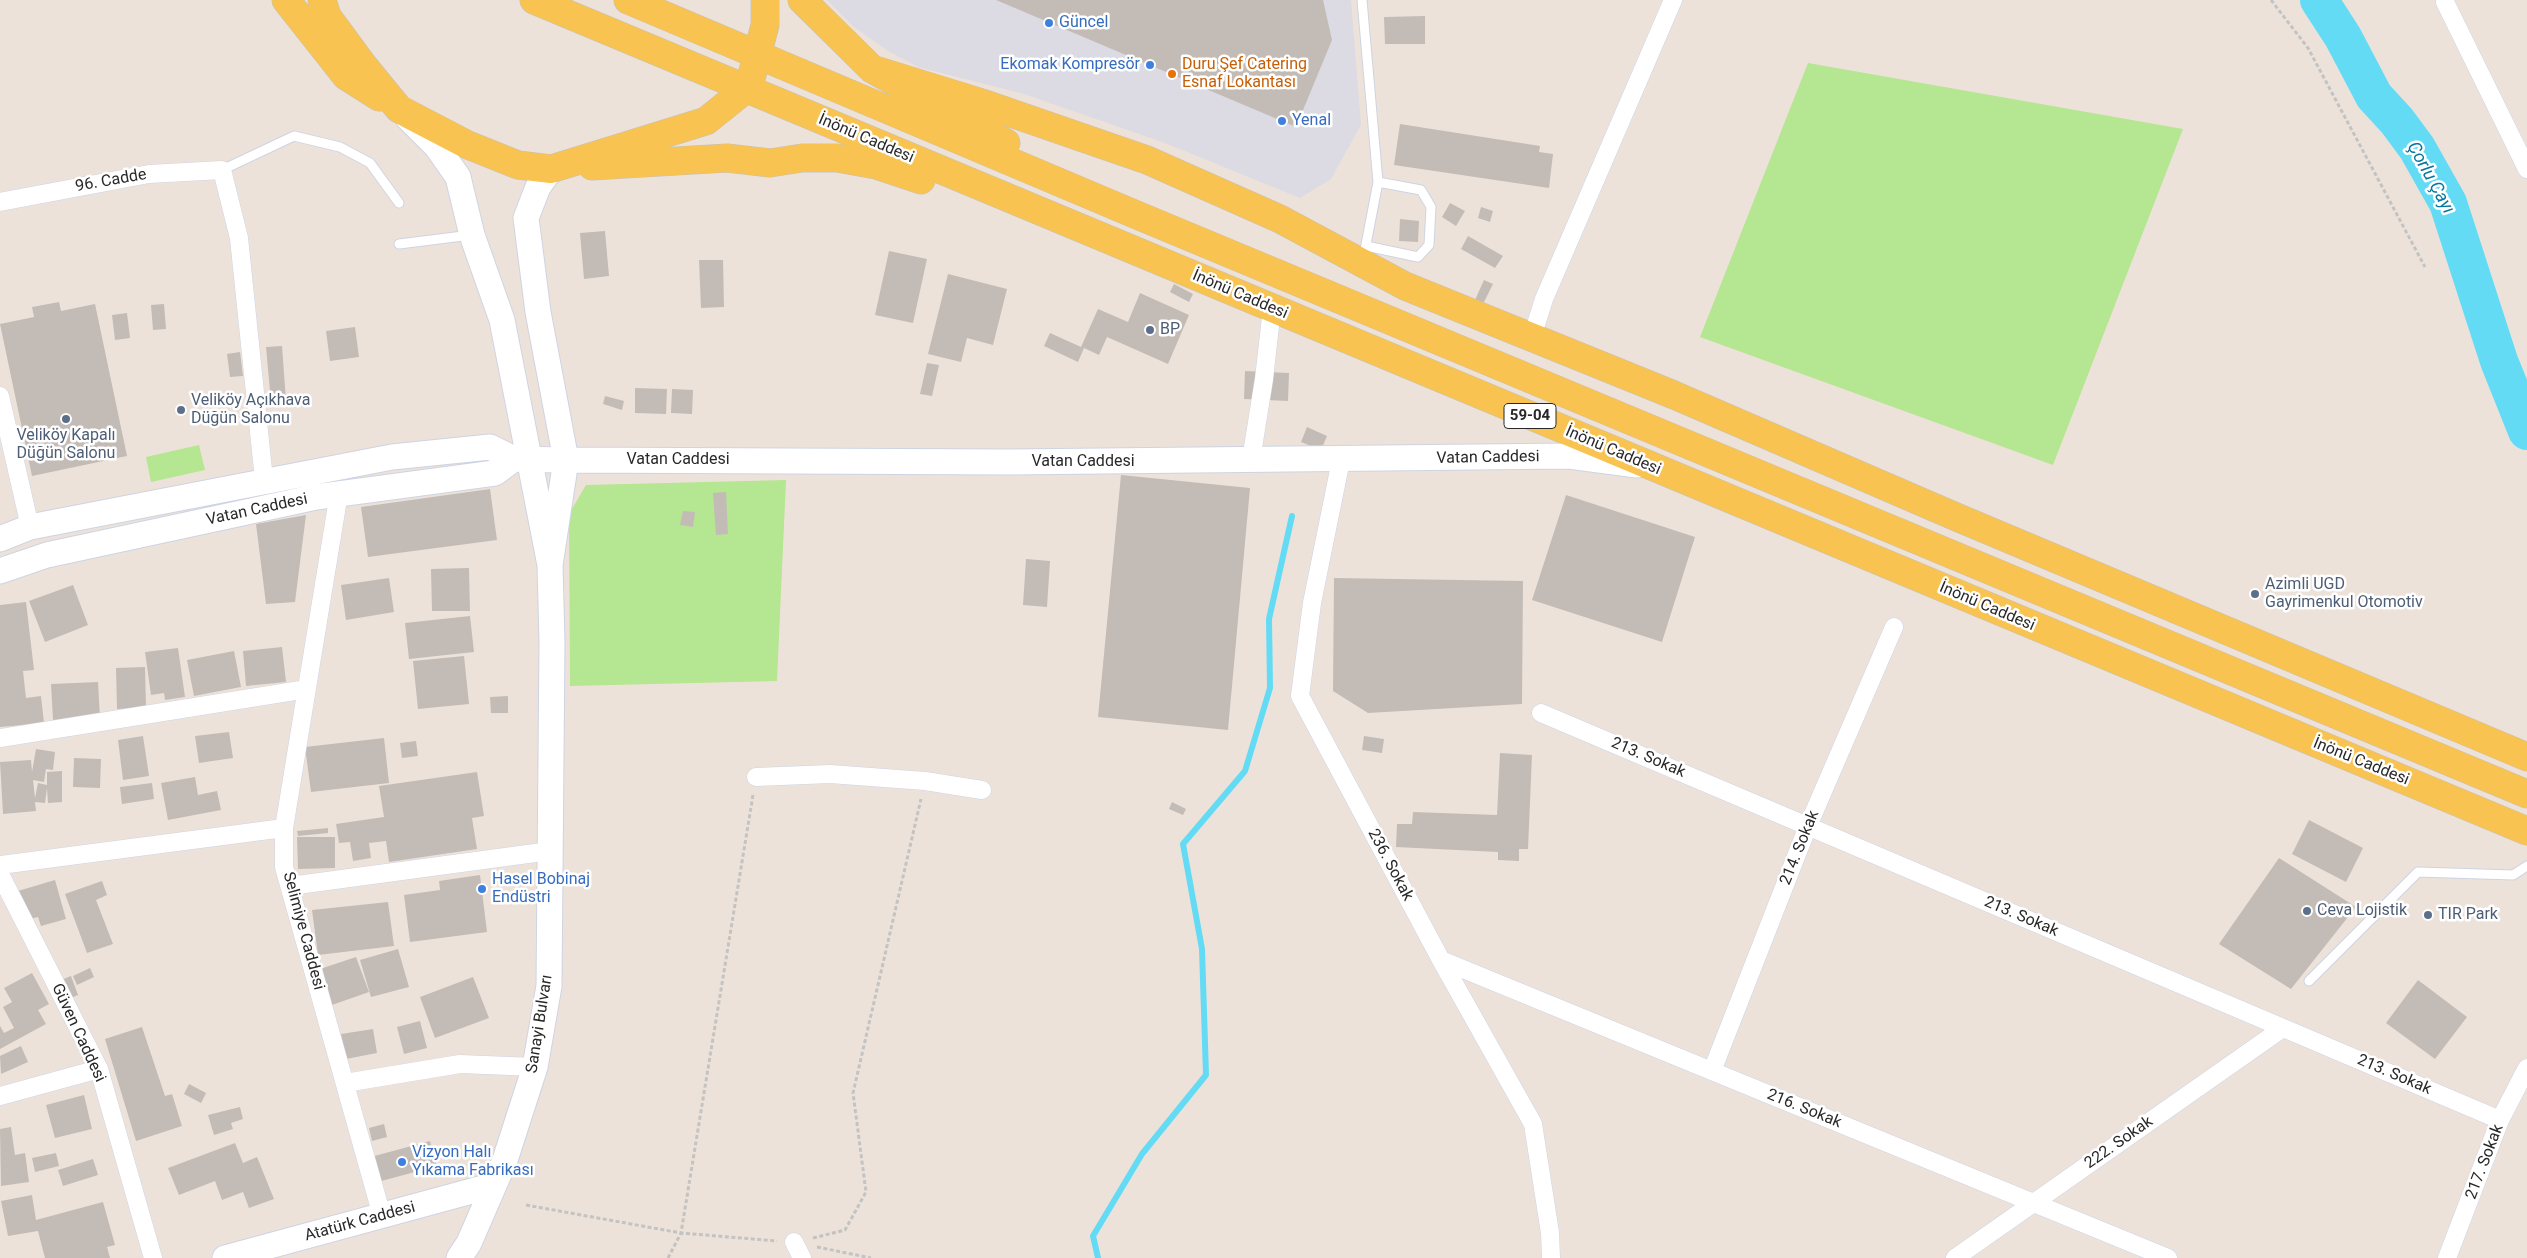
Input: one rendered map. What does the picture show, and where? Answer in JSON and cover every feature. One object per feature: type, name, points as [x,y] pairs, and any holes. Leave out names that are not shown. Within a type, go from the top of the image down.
[{"type":"main road","points":[[286,0],[346,76],[399,109],[468,145],[518,165],[551,169],[727,158],[770,163],[802,158],[837,158],[876,165],[1119,245]]},
{"type":"main road","points":[[322,0],[327,16],[362,65],[399,109],[437,147],[458,176],[472,235],[502,320],[521,459],[550,565]]},
{"type":"main road","name":"İnönü Caddesi","points":[[534,0],[2527,831]]},
{"type":"main road","name":"59-04","points":[[628,0],[1132,213],[2527,794]]},
{"type":"main road","points":[[550,565],[566,460],[538,312],[526,218],[538,187],[551,169],[706,121],[746,89],[765,25],[765,0]]},
{"type":"main road","points":[[802,0],[872,68],[1132,213]]},
{"type":"main road","points":[[872,68],[982,103],[1147,160],[1364,255],[1405,286],[1674,395],[1963,520],[2527,757]]},
{"type":"main road","name":"Vatan Caddesi","points":[[0,539],[30,527],[264,480],[392,457],[490,447],[521,459],[566,460],[1000,462],[1341,460],[1569,456],[1652,467]]},
{"type":"main road","name":"Vatan Caddesi","points":[[0,571],[47,555],[339,493],[495,473],[521,459]]},
{"type":"main road","name":"Sanayi Bulvarı","points":[[459,1258],[469,1243],[505,1160],[535,1067],[549,986],[552,642],[550,565]]},
{"type":"main road","name":"Atatürk Caddesi","points":[[225,1258],[494,1185]]},
{"type":"street","points":[[1532,337],[1544,298],[1673,0]]},
{"type":"street","points":[[2445,2],[2527,170]]},
{"type":"street","points":[[222,170],[239,238],[264,480]]},
{"type":"street","name":"96. Cadde","points":[[0,202],[149,174],[222,170]]},
{"type":"street","points":[[1251,460],[1264,378],[1272,308]]},
{"type":"street","points":[[0,396],[30,527]]},
{"type":"street","name":"236. Sokak","points":[[1341,460],[1312,603],[1300,696],[1441,960],[1533,1124],[1550,1233],[1550,1258]]},
{"type":"street","name":"Selimiye Caddesi","points":[[339,493],[284,828],[284,867],[382,1216]]},
{"type":"street","name":"214. Sokak","points":[[1712,1071],[1808,826],[1894,627]]},
{"type":"street","points":[[0,738],[306,689]]},
{"type":"street","name":"213. Sokak","points":[[1542,713],[2500,1120]]},
{"type":"street","points":[[756,776],[830,774],[925,781],[982,790]]},
{"type":"street","points":[[0,865],[284,828]]},
{"type":"street","points":[[290,886],[550,851]]},
{"type":"street","name":"Güven Caddesi","points":[[0,874],[99,1069],[153,1258]]},
{"type":"street","name":"216. Sokak","points":[[1441,960],[2168,1258]]},
{"type":"street","name":"222. Sokak","points":[[1955,1258],[2284,1028]]},
{"type":"street","points":[[344,1083],[460,1064],[535,1067]]},
{"type":"street","name":"217. Sokak","points":[[2447,1258],[2500,1120],[2527,1068]]},
{"type":"street","points":[[0,1096],[99,1069]]},
{"type":"lane","points":[[1362,0],[1378,182],[1364,255],[1418,256],[1430,244],[1431,207],[1421,190],[1378,182]]},
{"type":"lane","points":[[222,170],[294,136],[340,146],[370,163],[400,203]]},
{"type":"lane","points":[[399,244],[472,235]]},
{"type":"lane","points":[[2309,981],[2418,872],[2513,875],[2527,866]]},
{"type":"path","points":[[2271,0],[2308,48],[2425,267]]},
{"type":"path","points":[[668,1258],[681,1233],[756,776]]},
{"type":"path","points":[[798,1250],[845,1230],[866,1192],[852,1093],[925,781]]},
{"type":"path","points":[[526,1205],[681,1233],[798,1250],[870,1258]]},
{"type":"shaded area","points":[[827,0],[1351,0],[1361,125],[1331,179],[1300,198],[1165,143],[1024,94],[918,67],[888,51],[854,27]]},
{"type":"green space","points":[[1808,63],[2183,129],[2053,465],[1700,337]]},
{"type":"green space","points":[[199,445],[205,470],[151,482],[146,457]]},
{"type":"green space","points":[[786,480],[777,681],[570,686],[569,514],[586,485]]},
{"type":"building","points":[[996,0],[1323,0],[1332,40],[1296,127]]},
{"type":"building","points":[[1425,16],[1425,44],[1385,44],[1384,17]]},
{"type":"building","points":[[1400,124],[1540,146],[1539,152],[1553,154],[1549,188],[1394,165]]},
{"type":"building","points":[[1450,203],[1465,211],[1456,226],[1442,217]]},
{"type":"building","points":[[1481,207],[1493,211],[1490,222],[1478,218]]},
{"type":"building","points":[[1400,219],[1419,221],[1418,242],[1399,241]]},
{"type":"building","points":[[605,231],[609,276],[584,279],[580,233]]},
{"type":"building","points":[[1468,236],[1503,256],[1495,268],[1461,249]]},
{"type":"building","points":[[889,251],[927,259],[913,323],[875,315]]},
{"type":"building","points":[[699,260],[723,260],[724,307],[701,308]]},
{"type":"building","points":[[948,274],[1007,289],[993,345],[967,338],[961,362],[928,354]]},
{"type":"building","points":[[1484,280],[1493,284],[1483,304],[1475,300]]},
{"type":"building","points":[[1174,284],[1193,294],[1189,302],[1170,292]]},
{"type":"building","points":[[1140,293],[1189,315],[1168,364],[1107,337],[1099,355],[1084,348],[1078,362],[1044,346],[1050,333],[1081,347],[1098,309],[1128,322]]},
{"type":"building","points":[[59,302],[61,311],[95,304],[127,456],[32,476],[0,324],[34,317],[32,307]]},
{"type":"building","points":[[164,304],[166,329],[153,330],[151,305]]},
{"type":"building","points":[[127,313],[130,338],[115,340],[112,315]]},
{"type":"building","points":[[355,327],[359,357],[330,361],[326,331]]},
{"type":"building","points":[[282,346],[286,401],[271,402],[266,347]]},
{"type":"building","points":[[240,352],[243,376],[230,377],[227,354]]},
{"type":"building","points":[[927,363],[939,365],[932,396],[920,394]]},
{"type":"building","points":[[1245,371],[1289,373],[1288,401],[1244,399]]},
{"type":"building","points":[[635,388],[667,389],[666,414],[635,413]]},
{"type":"building","points":[[672,389],[693,390],[692,414],[671,413]]},
{"type":"building","points":[[605,396],[624,401],[622,410],[603,404]]},
{"type":"building","points":[[1307,427],[1327,436],[1321,450],[1301,442]]},
{"type":"building","points":[[1121,475],[1250,488],[1228,730],[1098,717]]},
{"type":"building","points":[[490,489],[497,540],[368,557],[361,507]]},
{"type":"building","points":[[726,492],[728,534],[716,535],[713,493]]},
{"type":"building","points":[[1566,495],[1695,537],[1662,642],[1532,600]]},
{"type":"building","points":[[683,511],[695,512],[693,527],[680,525]]},
{"type":"building","points":[[306,515],[295,602],[266,604],[256,524]]},
{"type":"building","points":[[1026,559],[1050,561],[1047,607],[1023,605]]},
{"type":"building","points":[[469,568],[470,611],[432,611],[431,569]]},
{"type":"building","points":[[389,578],[394,612],[346,620],[341,585]]},
{"type":"building","points":[[1334,578],[1523,581],[1522,704],[1368,713],[1333,691]]},
{"type":"building","points":[[73,585],[88,625],[45,642],[29,601]]},
{"type":"building","points":[[26,602],[34,670],[23,671],[26,698],[41,696],[44,723],[0,727],[0,605]]},
{"type":"building","points":[[470,616],[474,652],[409,659],[405,623]]},
{"type":"building","points":[[282,647],[286,682],[246,686],[243,651]]},
{"type":"building","points":[[178,648],[185,697],[165,700],[164,693],[151,695],[145,652]]},
{"type":"building","points":[[234,651],[241,687],[194,696],[187,660]]},
{"type":"building","points":[[464,656],[469,704],[418,709],[413,661]]},
{"type":"building","points":[[145,667],[146,708],[117,709],[116,668]]},
{"type":"building","points":[[98,682],[100,718],[53,720],[51,684]]},
{"type":"building","points":[[508,696],[508,713],[491,713],[490,697]]},
{"type":"building","points":[[229,732],[233,758],[199,763],[195,736]]},
{"type":"building","points":[[143,736],[149,776],[123,780],[118,740]]},
{"type":"building","points":[[1364,736],[1384,739],[1382,753],[1362,750]]},
{"type":"building","points":[[384,738],[389,783],[311,792],[305,747]]},
{"type":"building","points":[[416,741],[418,756],[402,758],[400,743]]},
{"type":"building","points":[[36,749],[55,752],[53,770],[46,769],[44,782],[33,780],[35,798],[38,783],[47,785],[47,772],[62,771],[62,802],[48,803],[47,788],[45,803],[35,802],[36,811],[3,814],[0,762],[31,760],[32,772]]},
{"type":"building","points":[[1500,753],[1532,755],[1528,849],[1519,849],[1519,861],[1498,860],[1498,852],[1396,847],[1397,824],[1412,824],[1413,812],[1497,815]]},
{"type":"building","points":[[74,758],[101,759],[100,788],[73,787]]},
{"type":"building","points":[[477,772],[484,816],[472,818],[477,849],[389,862],[386,841],[369,843],[371,858],[353,861],[350,842],[339,843],[336,824],[384,817],[379,786]]},
{"type":"building","points":[[195,777],[198,795],[217,791],[221,810],[168,820],[161,783]]},
{"type":"building","points":[[152,783],[154,799],[122,804],[120,787]]},
{"type":"building","points":[[1172,802],[1186,809],[1183,815],[1169,809]]},
{"type":"building","points":[[2309,820],[2363,848],[2346,882],[2292,854]]},
{"type":"building","points":[[328,828],[328,833],[298,836],[297,831]]},
{"type":"building","points":[[297,837],[335,837],[335,868],[298,869]]},
{"type":"building","points":[[2279,858],[2356,907],[2291,989],[2219,944]]},
{"type":"building","points":[[480,875],[487,932],[410,942],[404,895],[440,890],[439,881]]},
{"type":"building","points":[[55,880],[66,919],[41,926],[38,917],[26,920],[18,891]]},
{"type":"building","points":[[102,881],[107,895],[96,900],[113,944],[87,953],[65,894]]},
{"type":"building","points":[[388,902],[394,946],[318,955],[312,910]]},
{"type":"building","points":[[398,949],[409,987],[371,997],[360,960]]},
{"type":"building","points":[[356,957],[369,992],[332,1005],[320,969]]},
{"type":"building","points":[[90,968],[94,977],[77,985],[73,976]]},
{"type":"building","points":[[32,973],[49,1004],[38,1010],[46,1024],[0,1049],[0,1026],[4,1033],[14,1028],[3,1007],[12,1002],[4,988]]},
{"type":"building","points":[[71,976],[78,995],[68,999],[61,980]]},
{"type":"building","points":[[473,977],[489,1018],[435,1038],[420,997]]},
{"type":"building","points":[[2418,980],[2467,1017],[2435,1059],[2386,1023]]},
{"type":"building","points":[[420,1021],[427,1048],[404,1054],[397,1027]]},
{"type":"building","points":[[142,1027],[165,1096],[172,1094],[182,1126],[136,1141],[105,1039]]},
{"type":"building","points":[[373,1029],[377,1053],[346,1059],[341,1034]]},
{"type":"building","points":[[21,1046],[28,1062],[1,1074],[0,1056]]},
{"type":"building","points":[[189,1084],[206,1093],[201,1103],[184,1094]]},
{"type":"building","points":[[84,1095],[92,1129],[55,1138],[46,1105]]},
{"type":"building","points":[[240,1107],[243,1119],[231,1123],[233,1129],[214,1135],[208,1115]]},
{"type":"building","points":[[384,1124],[387,1137],[372,1141],[369,1128]]},
{"type":"building","points":[[11,1127],[15,1155],[25,1153],[29,1182],[1,1186],[0,1129]]},
{"type":"building","name":"Vizyon Halı Yıkama Fabrikası","points":[[430,1141],[437,1166],[374,1183],[367,1158]]},
{"type":"building","points":[[235,1143],[243,1163],[257,1157],[274,1199],[249,1208],[243,1192],[222,1200],[215,1181],[179,1195],[168,1168]]},
{"type":"building","points":[[56,1153],[59,1166],[35,1172],[32,1158]]},
{"type":"building","points":[[93,1159],[98,1175],[63,1186],[58,1170]]},
{"type":"building","points":[[32,1195],[36,1220],[103,1202],[115,1245],[107,1247],[110,1258],[45,1258],[38,1231],[8,1236],[1,1201]]},
{"type":"waterway","name":"Çorlu Çayı","points":[[2319,0],[2343,37],[2374,96],[2397,121],[2417,148],[2448,203],[2499,361],[2527,431]]},
{"type":"waterway","points":[[1098,1258],[1093,1236],[1142,1154],[1206,1075],[1202,949],[1183,844],[1245,771],[1270,688],[1269,619],[1292,516]]},
{"type":"place","name":"Güncel","points":[[1049,23]]},
{"type":"place","name":"Ekomak Kompresör","points":[[1150,65]]},
{"type":"place","name":"Duru Şef Catering Esnaf Lokantası","points":[[1172,74]]},
{"type":"place","name":"Yenal","points":[[1282,121]]},
{"type":"place","name":"BP","points":[[1150,330]]},
{"type":"place","name":"Veliköy Açıkhava Düğün Salonu","points":[[181,410]]},
{"type":"place","name":"Veliköy Kapalı Düğün Salonu","points":[[66,419]]},
{"type":"place","name":"Azimli UGD Gayrimenkul Otomotiv","points":[[2255,594]]},
{"type":"place","name":"Hasel Bobinaj Endüstri","points":[[482,889]]},
{"type":"place","name":"Ceva Lojistik","points":[[2307,911]]},
{"type":"place","name":"TIR Park","points":[[2428,915]]},
{"type":"place","name":"Vizyon Halı Yıkama Fabrikası","points":[[402,1162]]}]
